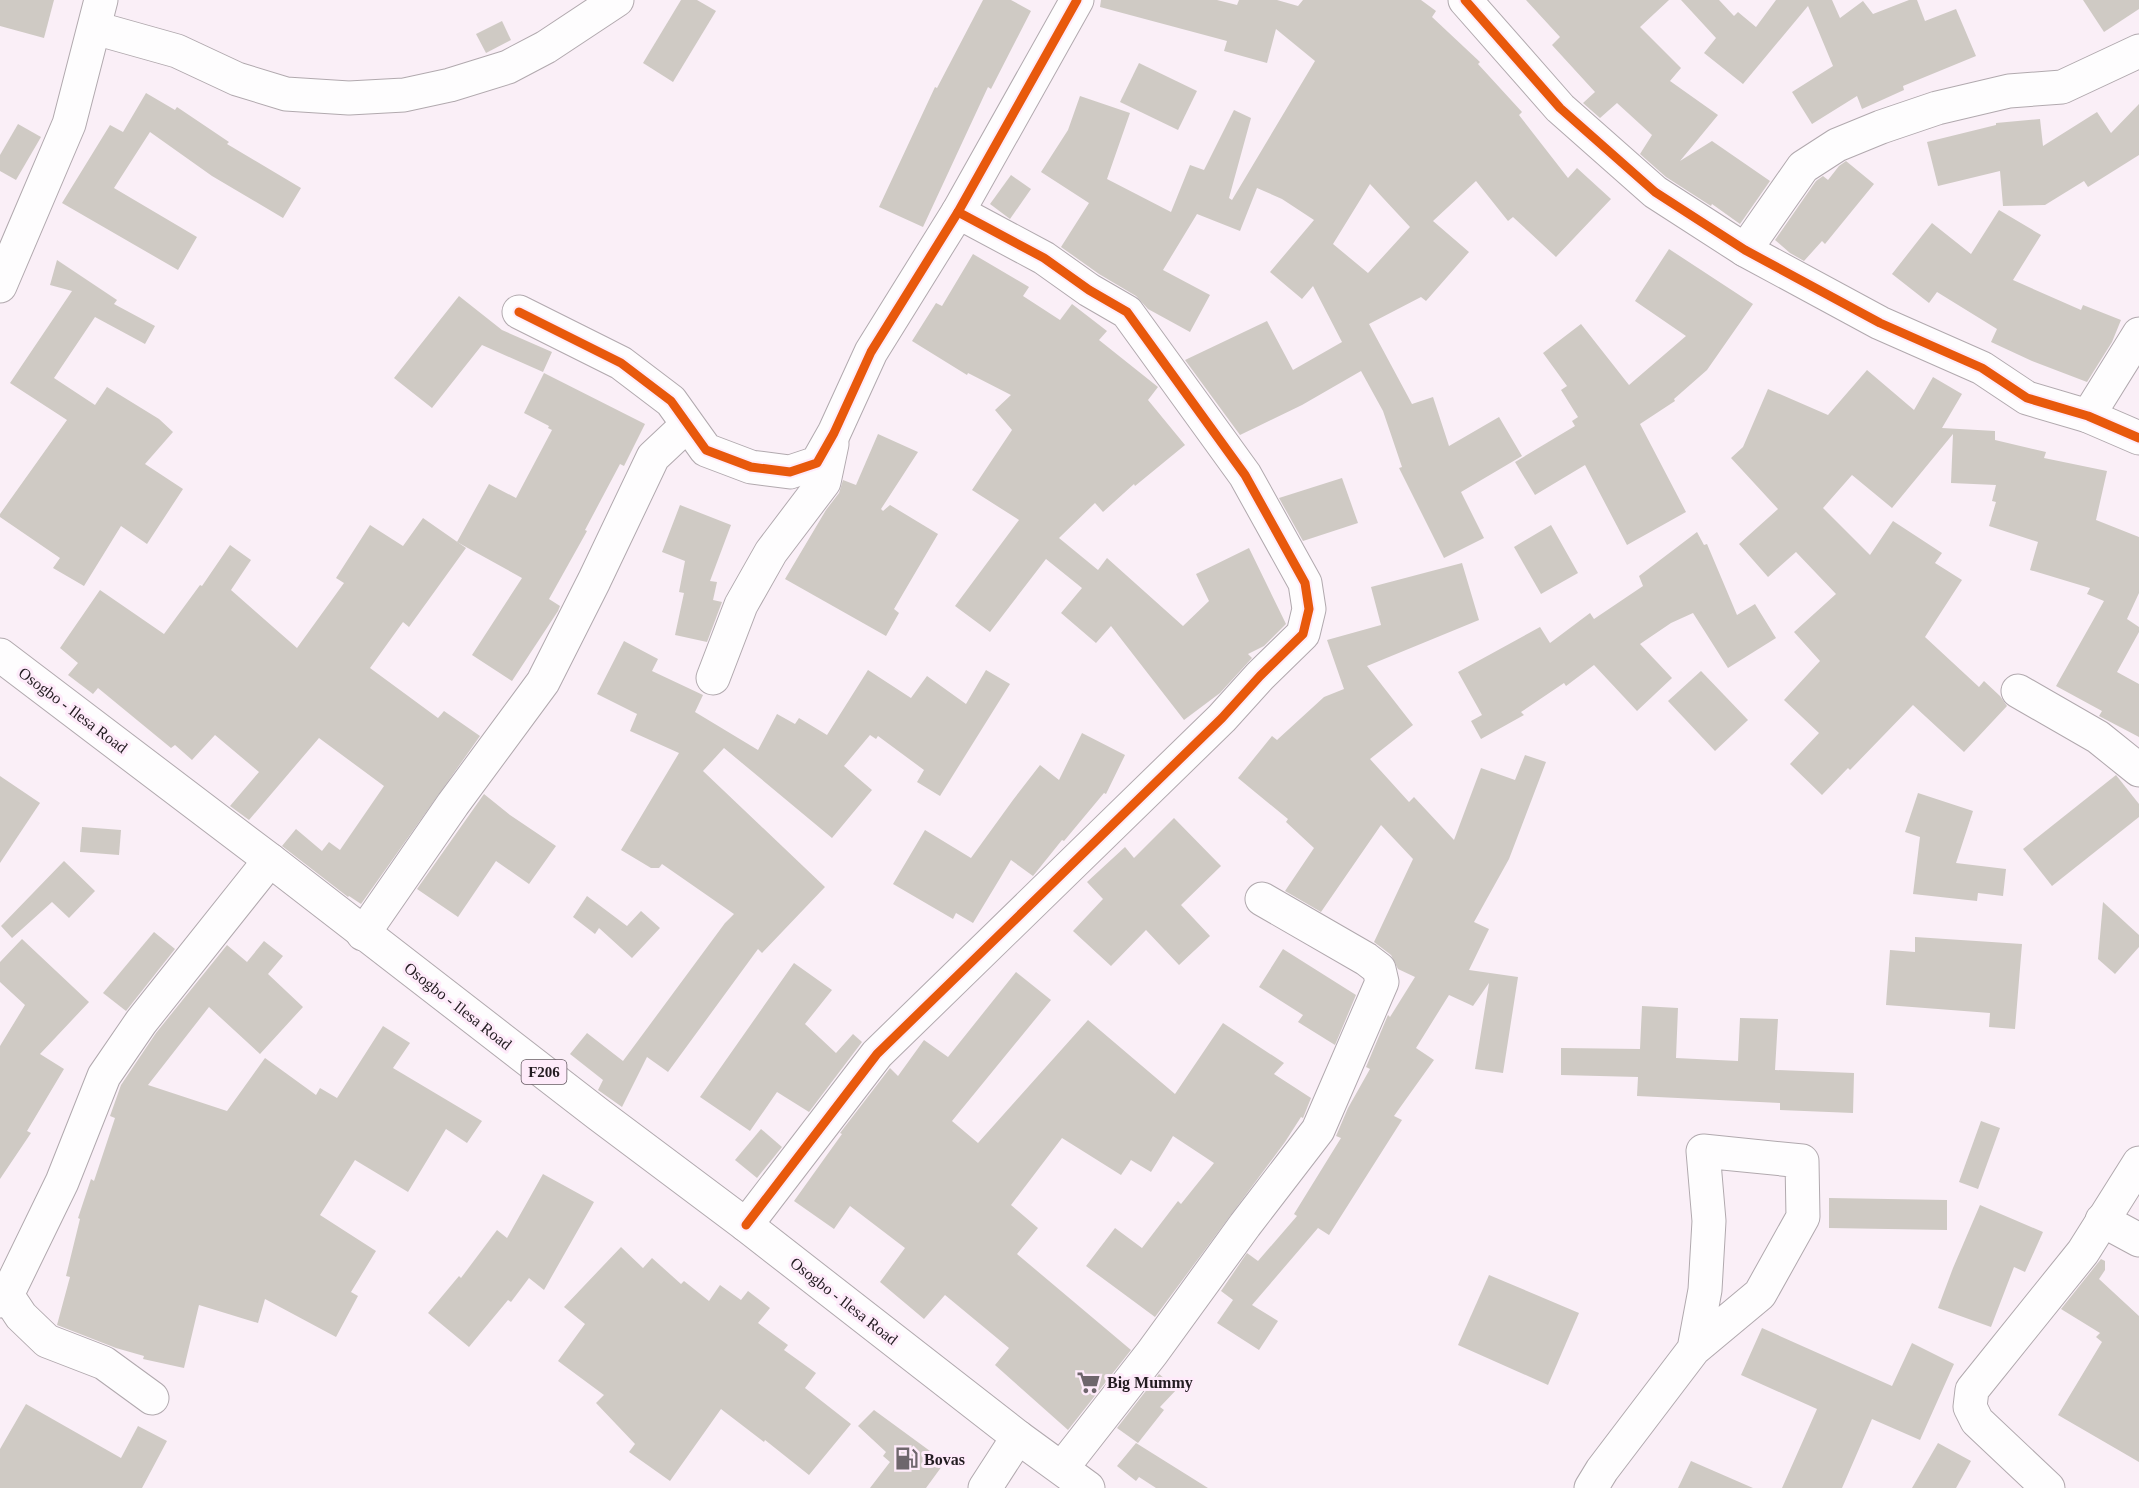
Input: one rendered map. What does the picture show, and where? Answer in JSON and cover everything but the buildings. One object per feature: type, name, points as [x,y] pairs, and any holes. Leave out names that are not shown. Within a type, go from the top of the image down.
[{"type":"street","points":[[0,286],[69,124],[98,14],[237,79],[286,94],[349,98],[404,95],[450,85],[508,67],[546,47],[617,0]]},
{"type":"street","points":[[519,312],[621,363],[671,401],[686,426],[706,450],[751,467],[790,472],[817,463],[834,434],[871,352],[958,212],[1077,0]]},
{"type":"street","points":[[1465,0],[1560,108],[1655,192],[1745,250],[1880,323],[1983,368],[2027,398],[2088,416],[2139,438]]},
{"type":"street","points":[[1745,250],[1803,167],[1837,145],[1937,108],[2010,91],[2062,87],[2139,51]]},
{"type":"street","points":[[746,1225],[877,1054],[1222,718],[1303,634],[1309,609],[1305,583],[1245,475],[1127,312],[1089,291],[1044,258],[958,212]]},
{"type":"street","points":[[2088,416],[2139,334]]},
{"type":"street","points":[[363,934],[453,804],[543,682],[599,572],[653,457],[686,426]]},
{"type":"street","points":[[713,678],[741,605],[771,552],[824,482],[834,434]]},
{"type":"street","name":"Osogbo - Ilesa Road","points":[[0,655],[746,1225],[1018,1437],[1088,1488]]},
{"type":"street","points":[[2019,692],[2098,737],[2139,770]]},
{"type":"street","points":[[152,1398],[104,1363],[47,1341],[4,1298],[62,1182],[104,1076],[141,1022],[270,860]]},
{"type":"street","points":[[1062,1468],[1152,1353],[1318,1130],[1382,982],[1379,969],[1366,959],[1262,899]]},
{"type":"street","points":[[1590,1488],[1694,1349],[1760,1294],[1803,1217],[1802,1161],[1703,1151],[1709,1221],[1705,1290],[1694,1349]]},
{"type":"street","points":[[2048,1488],[1977,1421],[1970,1407],[1972,1390],[2083,1252],[2139,1163]]},
{"type":"street","points":[[2102,1220],[2139,1240]]},
{"type":"street","points":[[985,1488],[1018,1437]]},
{"type":"cycle path","points":[[519,312],[621,363],[671,401],[706,450],[751,467],[790,472],[817,463],[834,433],[871,352],[958,212],[1077,0]]},
{"type":"cycle path","points":[[1465,0],[1560,108],[1655,192],[1745,250],[1880,323],[1982,368],[2027,398],[2088,416],[2139,438]]},
{"type":"cycle path","points":[[746,1225],[877,1054],[1222,718],[1303,634],[1309,609],[1305,583],[1245,475],[1127,312],[1089,290],[1044,258],[958,212]]},
{"type":"place","name":"Big Mummy","points":[[1089,1382]]},
{"type":"place","name":"Bovas","points":[[906,1459]]}]
